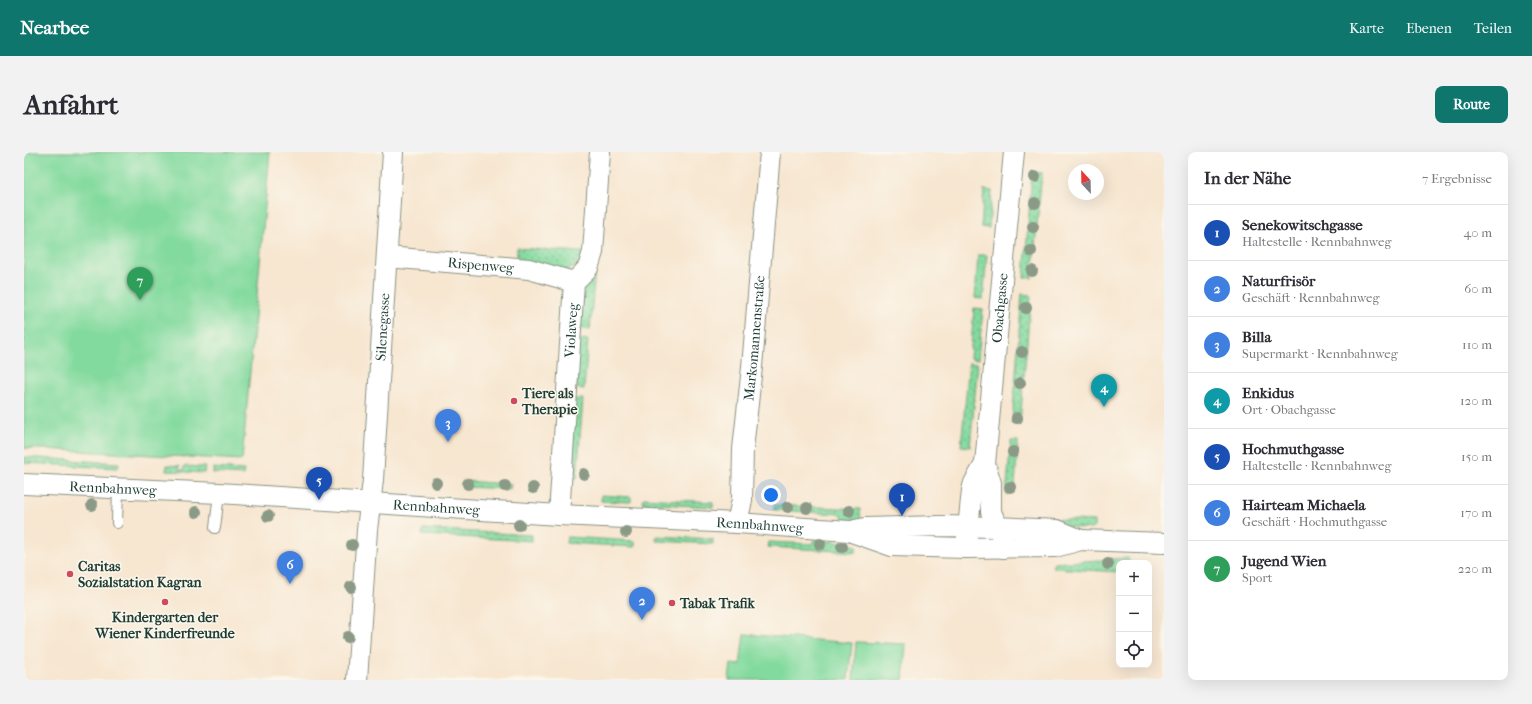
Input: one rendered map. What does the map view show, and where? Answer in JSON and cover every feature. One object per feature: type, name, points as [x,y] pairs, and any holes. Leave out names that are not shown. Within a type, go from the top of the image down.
[{"type":"street","name":"Silenegasse","points":[[357,680],[369,503],[373,476],[393,152]]},
{"type":"street","name":"Violaweg","points":[[559,515],[574,282],[588,268],[593,252],[600,152]]},
{"type":"street","name":"Markomannenstraße","points":[[738,523],[742,500],[743,449],[752,367],[770,152]]},
{"type":"street","name":"Obachgasse","points":[[1003,548],[1003,541],[991,512],[991,483],[985,464],[1014,152]]},
{"type":"street","name":"Rispenweg","points":[[387,257],[529,269],[574,282]]},
{"type":"street","name":"Obachgasse","points":[[966,548],[974,483],[985,464]]},
{"type":"street","name":"Rennbahnweg","points":[[24,484],[218,493],[559,515],[738,523],[849,531],[865,528],[996,526],[1056,530],[1081,540]]},
{"type":"street","name":"Rennbahnweg","points":[[849,531],[892,546],[966,548],[1055,547],[1081,540],[1164,543]]},
{"type":"lane","points":[[117,523],[118,488]]},
{"type":"lane","points":[[216,528],[218,493]]},
{"type":"green space","points":[[24,152],[270,152],[242,460],[24,448]]},
{"type":"green space","points":[[1032,172],[1042,173],[1032,278],[1024,277]]},
{"type":"green space","points":[[984,190],[992,191],[989,228],[981,227]]},
{"type":"green space","points":[[517,248],[583,252],[584,256],[577,266],[565,271],[520,262],[517,257]]},
{"type":"green space","points":[[978,255],[987,255],[983,299],[975,298]]},
{"type":"green space","points":[[595,269],[590,330],[580,329],[582,284]]},
{"type":"green space","points":[[1022,294],[1031,295],[1020,424],[1012,423]]},
{"type":"green space","points":[[974,308],[983,309],[978,360],[970,358]]},
{"type":"green space","points":[[579,339],[588,340],[584,389],[574,388]]},
{"type":"green space","points":[[969,363],[978,364],[970,447],[961,446]]},
{"type":"green space","points":[[573,399],[583,399],[577,478],[567,477]]},
{"type":"green space","points":[[1011,441],[1018,441],[1015,486],[1014,490],[1006,495]]},
{"type":"green space","points":[[24,457],[119,463],[118,468],[24,463]]},
{"type":"green space","points":[[167,465],[180,466],[179,470],[184,470],[184,466],[205,467],[204,473],[166,471]]},
{"type":"green space","points":[[213,468],[244,470],[243,475],[213,473]]},
{"type":"green space","points":[[463,481],[511,484],[510,489],[463,487]]},
{"type":"green space","points":[[601,495],[631,497],[631,502],[601,501]]},
{"type":"green space","points":[[644,498],[713,502],[713,507],[643,503]]},
{"type":"green space","points":[[774,505],[860,509],[861,520],[843,519],[841,514],[774,510]]},
{"type":"green space","points":[[1031,518],[1094,521],[1094,527],[1091,529],[1031,523]]},
{"type":"green space","points":[[423,529],[532,535],[532,541],[422,535]]},
{"type":"green space","points":[[656,536],[713,539],[713,544],[656,541]]},
{"type":"green space","points":[[567,537],[635,541],[635,547],[566,543]]},
{"type":"green space","points":[[816,538],[857,546],[856,552],[768,547],[769,542],[813,544]]},
{"type":"green space","points":[[1129,558],[1129,560],[1116,560],[1116,572],[1053,568],[1053,563]]},
{"type":"green space","points":[[744,634],[852,643],[848,680],[729,680],[731,664],[740,665]]},
{"type":"green space","points":[[856,642],[906,644],[903,680],[853,680]]},
{"type":"place","name":"Jugend Wien","points":[[140,300]]},
{"type":"place","name":"Tiere als Therapie","points":[[514,401]]},
{"type":"place","name":"Enkidus","points":[[1104,407]]},
{"type":"place","name":"Billa","points":[[448,442]]},
{"type":"place","name":"Hochmuthgasse","points":[[319,500]]},
{"type":"place","name":"Senekowitschgasse","points":[[902,516]]},
{"type":"place","name":"Caritas Sozialstation Kagran","points":[[70,574]]},
{"type":"place","name":"Hairteam Michaela","points":[[290,584]]},
{"type":"place","name":"Kindergarten der Wiener Kinderfreunde","points":[[165,602]]},
{"type":"place","name":"Tabak Trafik","points":[[672,603]]},
{"type":"place","name":"Naturfrisör","points":[[642,620]]}]
